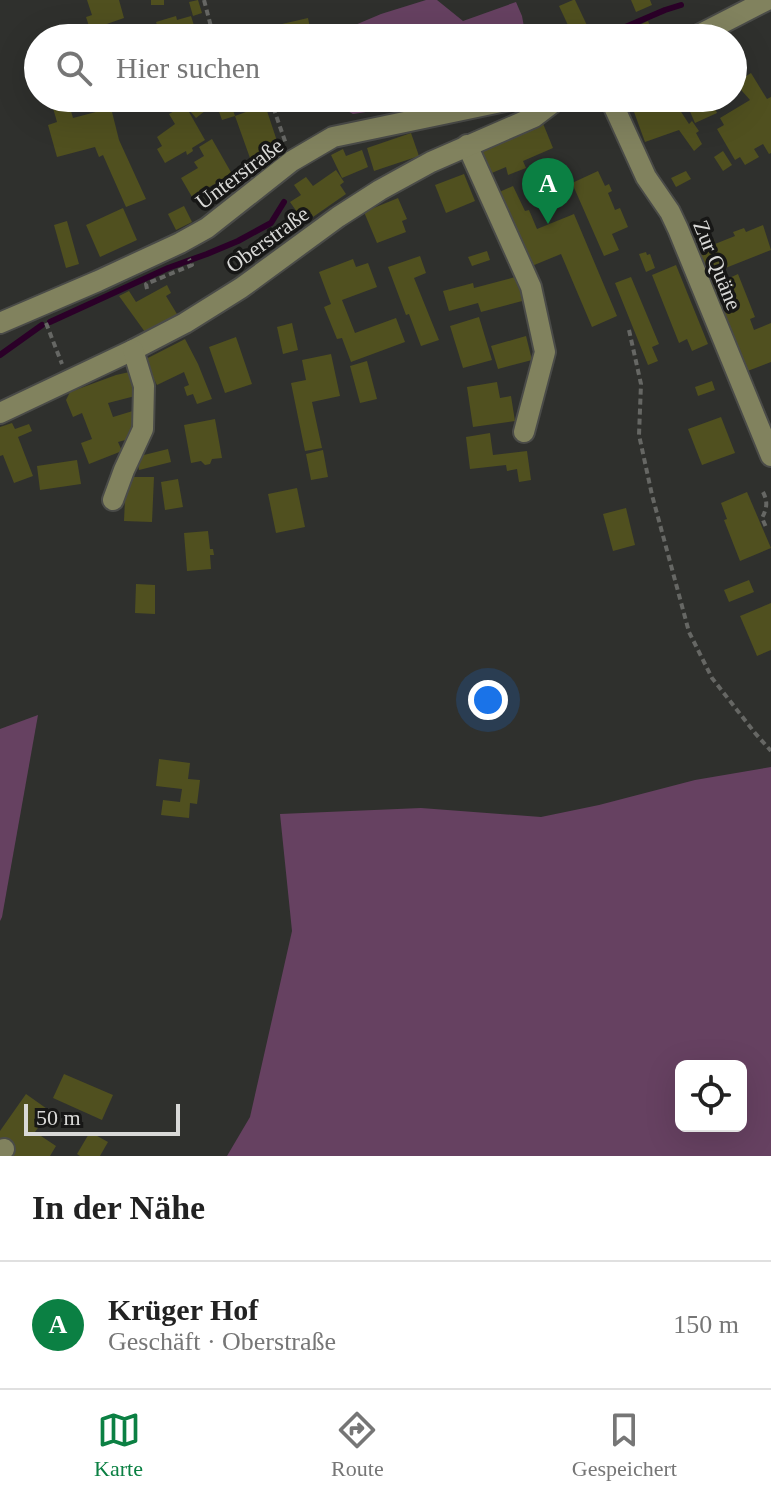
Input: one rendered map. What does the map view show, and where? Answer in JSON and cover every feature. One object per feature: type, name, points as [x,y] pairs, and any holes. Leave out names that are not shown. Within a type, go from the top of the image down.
[{"type":"street","points":[[720,24],[767,0]]},
{"type":"street","name":"Unterstraße","points":[[0,323],[98,281],[207,228],[292,161],[333,137],[453,112]]},
{"type":"street","name":"Oberstraße","points":[[0,413],[185,323],[241,288],[380,190],[431,162],[542,112]]},
{"type":"street","name":"Zur Quäne","points":[[616,112],[646,177],[674,220],[771,456]]},
{"type":"street","points":[[467,145],[531,287],[545,352],[524,432]]},
{"type":"street","points":[[113,500],[143,429],[144,386],[133,350]]},
{"type":"path","points":[[204,0],[210,24]]},
{"type":"path","points":[[275,112],[292,161]]},
{"type":"path","points":[[147,289],[146,284],[191,264]]},
{"type":"path","points":[[48,328],[65,372]]},
{"type":"path","points":[[629,330],[641,384],[639,435],[655,508],[689,632],[712,678],[771,751]]},
{"type":"path","points":[[763,492],[767,507],[762,518],[766,527]]},
{"type":"shaded area","points":[[426,0],[437,0],[463,21],[516,2],[523,24],[357,24]]},
{"type":"shaded area","points":[[38,715],[2,917],[0,921],[0,729]]},
{"type":"shaded area","points":[[771,767],[771,1156],[227,1156],[250,1117],[292,931],[280,814],[421,808],[541,817],[695,780]]},
{"type":"building","points":[[87,0],[119,0],[124,18],[107,24],[88,24],[86,17],[92,15]]},
{"type":"building","points":[[151,0],[164,0],[164,5],[151,5]]},
{"type":"building","points":[[198,0],[202,13],[193,16],[189,2]]},
{"type":"building","points":[[575,0],[586,24],[567,24],[559,6]]},
{"type":"building","points":[[631,0],[650,0],[652,5],[636,12]]},
{"type":"building","points":[[176,16],[177,20],[191,16],[194,24],[157,24]]},
{"type":"building","points":[[308,18],[309,24],[282,24]]},
{"type":"building","points":[[751,73],[767,99],[771,97],[771,153],[763,144],[754,149],[759,157],[745,165],[740,157],[735,160],[717,129],[724,125],[720,118],[730,112],[747,112],[747,102],[750,100],[747,97],[747,76]]},
{"type":"building","points":[[54,112],[71,112],[73,118],[96,112],[112,112],[119,140],[146,199],[126,207],[103,155],[99,157],[95,147],[57,157],[48,125],[57,122]]},
{"type":"building","points":[[189,112],[205,140],[187,155],[186,151],[165,163],[157,149],[162,146],[157,137],[175,124],[169,114]]},
{"type":"building","points":[[219,112],[234,112],[235,116],[222,120]]},
{"type":"building","points":[[246,112],[267,112],[279,147],[250,158],[235,116]]},
{"type":"building","points":[[634,112],[681,112],[689,124],[692,121],[699,131],[696,133],[702,144],[694,151],[679,130],[645,142]]},
{"type":"building","points":[[690,112],[717,112],[717,113],[695,123]]},
{"type":"building","points":[[542,121],[553,148],[523,161],[526,168],[508,175],[506,167],[487,175],[477,148]]},
{"type":"building","points":[[411,133],[419,156],[374,171],[367,148]]},
{"type":"building","points":[[212,139],[232,174],[192,197],[181,178],[198,168],[194,162],[204,156],[199,147]]},
{"type":"building","points":[[343,149],[346,156],[362,150],[368,167],[342,178],[331,155]]},
{"type":"building","points":[[723,151],[732,165],[723,171],[714,157]]},
{"type":"building","points":[[336,170],[344,182],[340,185],[346,194],[313,217],[311,213],[302,219],[290,202],[301,195],[294,185],[306,177],[313,186]]},
{"type":"building","points":[[598,171],[605,186],[609,184],[612,191],[608,193],[615,210],[620,208],[628,227],[612,234],[619,250],[604,256],[572,183]]},
{"type":"building","points":[[686,171],[691,179],[676,187],[671,178]]},
{"type":"building","points":[[464,174],[475,201],[446,213],[435,185]]},
{"type":"building","points":[[513,186],[537,229],[574,214],[617,316],[592,327],[561,254],[527,268],[495,194]]},
{"type":"building","points":[[398,198],[407,219],[402,221],[406,232],[377,243],[364,212]]},
{"type":"building","points":[[184,206],[192,222],[176,230],[168,214]]},
{"type":"building","points":[[123,208],[137,240],[100,257],[86,225]]},
{"type":"building","points":[[67,221],[79,264],[66,268],[54,225]]},
{"type":"building","points":[[763,225],[771,250],[723,269],[727,279],[738,274],[755,317],[750,319],[754,330],[771,323],[771,362],[745,372],[697,251],[704,248],[703,243],[714,239],[715,244],[735,236],[733,232],[744,228],[746,232]]},
{"type":"building","points":[[487,251],[490,260],[472,266],[468,257]]},
{"type":"building","points":[[639,254],[650,254],[655,268],[646,272]]},
{"type":"building","points":[[420,256],[426,273],[414,278],[439,340],[421,346],[388,267]]},
{"type":"building","points":[[353,259],[356,267],[368,263],[377,287],[342,300],[355,333],[396,318],[405,342],[351,362],[342,338],[337,339],[324,307],[331,304],[319,272]]},
{"type":"building","points":[[676,265],[708,344],[692,351],[687,339],[679,343],[652,275]]},
{"type":"building","points":[[519,276],[526,300],[481,312],[478,303],[449,311],[443,291],[473,283],[474,288]]},
{"type":"building","points":[[631,277],[659,344],[652,347],[658,361],[648,365],[615,283]]},
{"type":"building","points":[[167,285],[171,293],[166,296],[177,314],[145,332],[119,296],[129,291],[136,302]]},
{"type":"building","points":[[479,317],[492,360],[463,368],[450,326]]},
{"type":"building","points":[[292,323],[298,350],[283,354],[277,327]]},
{"type":"building","points":[[526,336],[532,360],[498,369],[491,346]]},
{"type":"building","points":[[236,337],[252,384],[225,393],[209,347]]},
{"type":"building","points":[[185,339],[212,399],[197,404],[193,394],[187,396],[184,387],[189,385],[184,372],[157,385],[144,360]]},
{"type":"building","points":[[331,354],[340,396],[312,402],[322,448],[305,451],[291,383],[306,380],[302,360]]},
{"type":"building","points":[[367,361],[377,399],[360,403],[350,366]]},
{"type":"building","points":[[134,371],[139,395],[108,403],[113,417],[136,410],[129,439],[118,442],[122,451],[89,464],[81,443],[92,439],[82,413],[73,417],[66,400],[70,392]]},
{"type":"building","points":[[712,381],[715,390],[698,396],[695,387]]},
{"type":"building","points":[[497,382],[500,398],[511,396],[515,421],[473,427],[467,387]]},
{"type":"building","points":[[721,417],[735,453],[702,465],[688,429]]},
{"type":"building","points":[[215,419],[222,458],[212,459],[210,464],[205,465],[201,461],[191,463],[184,425]]},
{"type":"building","points":[[12,423],[15,429],[29,424],[32,431],[18,437],[33,476],[14,483],[3,455],[0,456],[0,427]]},
{"type":"building","points":[[490,433],[493,455],[527,451],[531,480],[519,482],[517,469],[507,471],[506,465],[470,469],[466,437]]},
{"type":"building","points":[[168,449],[171,462],[139,470],[136,457]]},
{"type":"building","points":[[323,450],[328,477],[311,480],[306,454]]},
{"type":"building","points":[[77,460],[81,484],[40,490],[37,466]]},
{"type":"building","points":[[126,477],[154,477],[152,522],[124,521]]},
{"type":"building","points":[[178,479],[183,507],[165,510],[161,482]]},
{"type":"building","points":[[297,488],[305,527],[276,533],[268,494]]},
{"type":"building","points":[[747,492],[771,548],[740,561],[724,520],[727,519],[721,503]]},
{"type":"building","points":[[626,508],[635,545],[613,551],[603,514]]},
{"type":"building","points":[[208,531],[210,549],[213,549],[214,555],[210,555],[211,569],[187,571],[184,533]]},
{"type":"building","points":[[749,580],[754,592],[729,602],[724,590]]},
{"type":"building","points":[[136,584],[155,585],[155,614],[135,613]]},
{"type":"building","points":[[771,603],[771,650],[757,656],[740,616]]},
{"type":"building","points":[[159,759],[190,763],[188,779],[200,780],[197,804],[190,803],[189,818],[161,815],[163,800],[180,802],[182,789],[156,786]]},
{"type":"building","points":[[64,1074],[113,1095],[102,1120],[53,1098]]},
{"type":"building","points":[[26,1094],[50,1111],[35,1132],[56,1146],[50,1156],[14,1156],[0,1146],[0,1131]]},
{"type":"building","points":[[90,1132],[108,1142],[100,1156],[80,1156],[77,1154]]},
{"type":"waterway","points":[[632,24],[681,5]]},
{"type":"waterway","points":[[50,322],[168,268],[238,241],[271,223],[284,202]]},
{"type":"waterway","points":[[0,355],[42,325]]},
{"type":"place","name":"Krüger Hof","points":[[548,224]]}]
